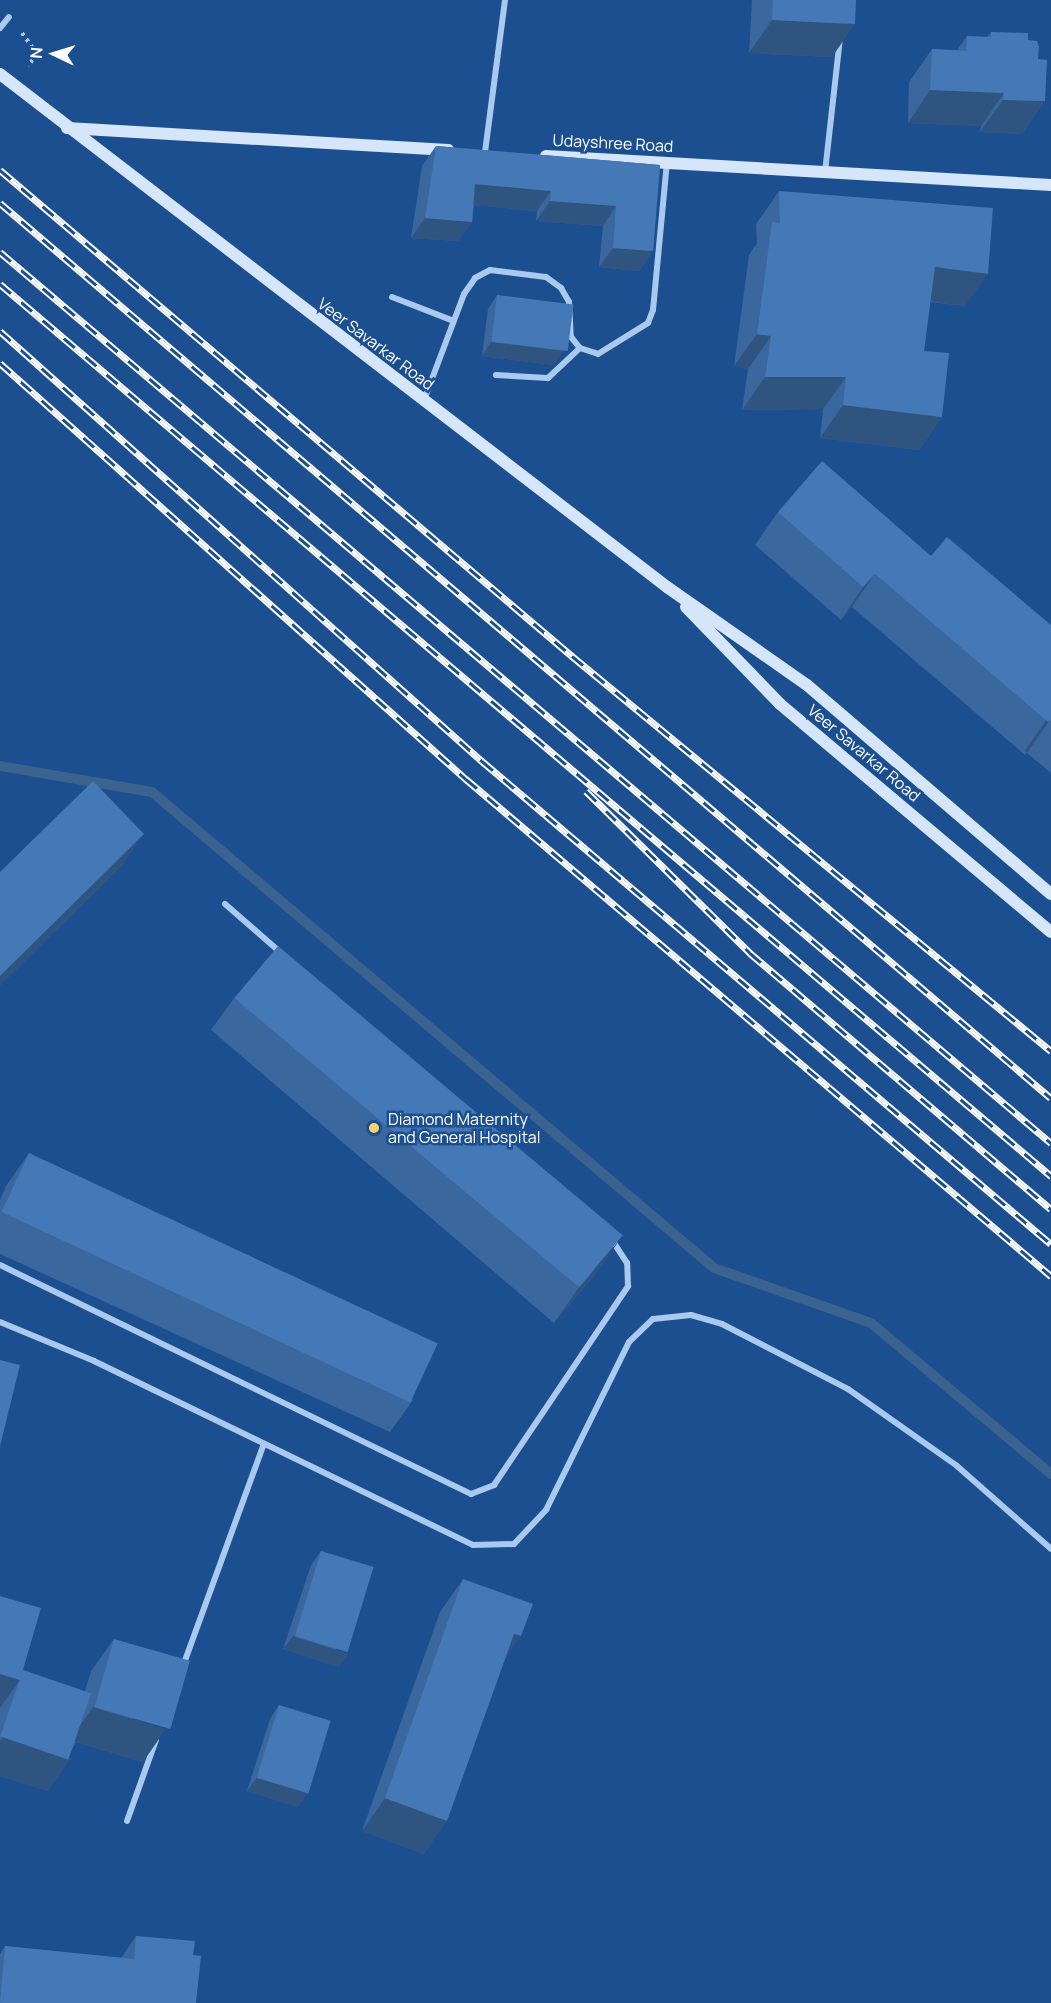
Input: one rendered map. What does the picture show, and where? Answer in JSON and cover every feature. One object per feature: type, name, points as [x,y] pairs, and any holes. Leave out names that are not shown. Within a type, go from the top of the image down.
[{"type":"street","points":[[66,128],[479,152],[505,0]]},
{"type":"street","points":[[0,28],[9,17]]},
{"type":"street","points":[[825,172],[841,34]]},
{"type":"street","name":"Veer Savarkar Road","points":[[0,74],[66,128],[667,587],[807,685],[1051,894]]},
{"type":"street","name":"Udayshree Road","points":[[531,155],[1051,185]]},
{"type":"street","points":[[424,401],[454,321],[475,278],[490,270],[546,277],[561,288],[569,302],[571,337],[580,348],[598,354],[648,323],[653,310],[667,163]]},
{"type":"street","points":[[392,297],[454,321]]},
{"type":"street","points":[[496,375],[548,378],[580,348]]},
{"type":"street","name":"Veer Savarkar Road","points":[[667,587],[780,704],[1051,932]]},
{"type":"street","points":[[225,904],[288,959]]},
{"type":"street","points":[[0,1265],[471,1494],[494,1485],[628,1286],[627,1263],[603,1232]]},
{"type":"street","points":[[0,1322],[94,1361],[473,1545],[514,1544],[546,1510],[629,1342],[653,1319],[691,1315],[722,1324],[848,1389],[957,1466],[1051,1549]]},
{"type":"street","points":[[179,1677],[264,1444]]},
{"type":"street","points":[[127,1821],[159,1732]]},
{"type":"path","points":[[9,17],[37,54],[13,86]]},
{"type":"building","points":[[773,0],[856,0],[855,24],[772,20]]},
{"type":"building","points":[[991,32],[1028,33],[1028,40],[1037,41],[1038,59],[1047,60],[1045,101],[1003,100],[1004,93],[930,90],[932,49],[966,51],[967,36],[991,37]]},
{"type":"building","points":[[436,146],[660,165],[653,251],[613,248],[616,206],[550,201],[551,191],[475,184],[472,222],[425,218]]},
{"type":"building","points":[[779,191],[993,208],[988,274],[935,267],[924,351],[949,353],[942,417],[843,405],[846,377],[765,377],[771,336],[757,334],[772,222],[780,223]]},
{"type":"building","points":[[497,295],[573,304],[568,351],[491,342]]},
{"type":"building","points":[[822,461],[931,556],[947,537],[1051,625],[1051,721],[1048,722],[875,574],[863,587],[778,512]]},
{"type":"building","points":[[93,781],[144,834],[0,976],[0,872]]},
{"type":"building","points":[[278,946],[623,1235],[579,1287],[234,998]]},
{"type":"building","points":[[29,1153],[438,1344],[410,1403],[2,1212]]},
{"type":"building","points":[[0,1360],[20,1365],[0,1446]]},
{"type":"building","points":[[321,1551],[374,1567],[348,1652],[295,1636]]},
{"type":"building","points":[[463,1579],[533,1604],[521,1636],[514,1634],[447,1821],[385,1798]]},
{"type":"building","points":[[0,1596],[41,1608],[20,1680],[0,1674]]},
{"type":"building","points":[[114,1639],[190,1661],[170,1729],[94,1707]]},
{"type":"building","points":[[23,1670],[91,1693],[68,1760],[0,1736]]},
{"type":"building","points":[[279,1705],[331,1721],[308,1793],[257,1778]]},
{"type":"building","points":[[136,1936],[195,1941],[193,1955],[201,1956],[196,2003],[0,2003],[5,1946],[134,1959]]},
{"type":"waterway","points":[[0,766],[152,792],[714,1268],[871,1323],[1051,1474]]},
{"type":"railway","points":[[0,170],[572,656],[1051,1051]]},
{"type":"railway","points":[[0,203],[1051,1098]]},
{"type":"railway","points":[[0,252],[1051,1143]]},
{"type":"railway","points":[[0,284],[1051,1176]]},
{"type":"railway","points":[[0,331],[482,761],[1051,1244]]},
{"type":"railway","points":[[0,363],[466,779],[1051,1276]]},
{"type":"railway","points":[[586,791],[750,953],[1051,1209]]},
{"type":"place","name":"Diamond Maternity and General Hospital","points":[[374,1128]]}]
